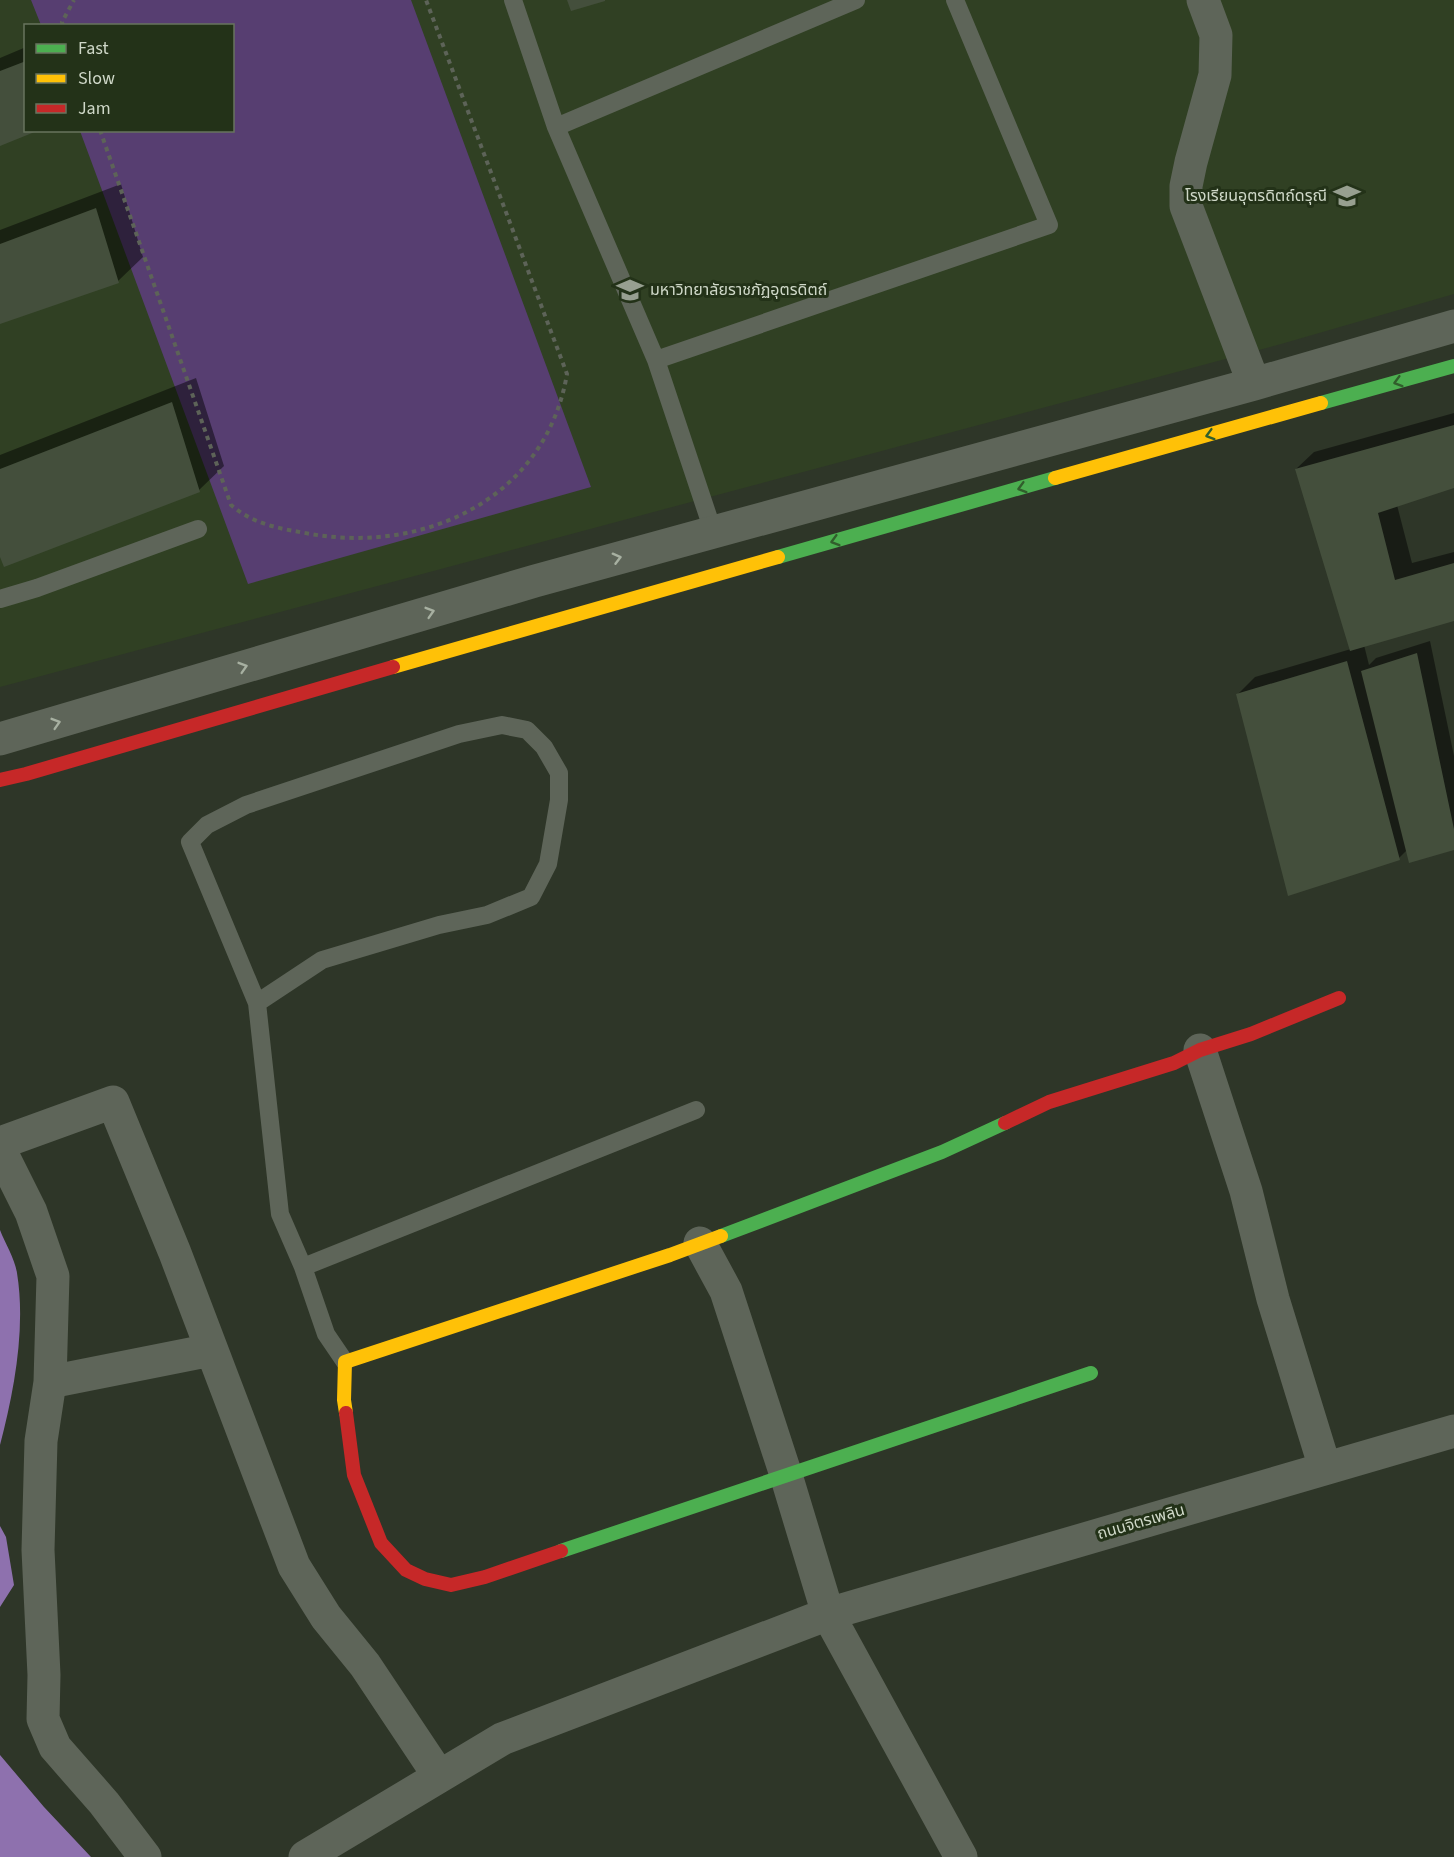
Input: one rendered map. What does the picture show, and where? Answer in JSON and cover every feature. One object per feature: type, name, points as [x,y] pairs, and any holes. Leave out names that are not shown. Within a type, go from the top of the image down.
[{"type":"street","points":[[1203,0],[1216,35],[1215,75],[1191,162],[1186,186],[1186,206],[1254,384]]},
{"type":"street","points":[[0,739],[535,580],[1254,384],[1454,326]]},
{"type":"street","points":[[0,780],[546,622],[1454,366]]},
{"type":"street","points":[[535,580],[546,622]]},
{"type":"street","points":[[1091,1373],[485,1577],[451,1585],[424,1579],[406,1569],[381,1543],[354,1475],[344,1400],[345,1362],[670,1254],[942,1152],[1049,1102],[1174,1063],[1200,1050],[1251,1034],[1339,998]]},
{"type":"street","points":[[1200,1050],[1246,1191],[1274,1299],[1325,1468]]},
{"type":"street","points":[[0,1143],[112,1102],[175,1253],[294,1566],[326,1617],[365,1665],[439,1776]]},
{"type":"street","points":[[0,1150],[31,1212],[53,1276],[50,1382],[41,1442],[38,1550],[44,1675],[43,1719],[55,1747],[104,1803],[145,1857]]},
{"type":"street","points":[[700,1243],[726,1292],[786,1474],[828,1614],[961,1857]]},
{"type":"street","points":[[50,1382],[211,1350]]},
{"type":"street","name":"ถนนจิตรเพลิน","points":[[305,1857],[502,1739],[828,1614],[1454,1431]]},
{"type":"lane","points":[[513,0],[556,127],[656,360],[713,531]]},
{"type":"lane","points":[[556,127],[856,0]]},
{"type":"lane","points":[[656,360],[1049,225],[955,0]]},
{"type":"lane","points":[[0,599],[37,588],[198,529]]},
{"type":"lane","points":[[256,1003],[322,960],[439,925],[487,915],[531,897],[548,864],[559,800],[558,773],[544,747],[526,730],[502,725],[459,734],[246,805],[207,825],[190,842],[256,1003],[280,1214],[303,1267],[326,1334],[345,1362]]},
{"type":"lane","points":[[303,1267],[696,1110]]},
{"type":"path","points":[[62,24],[74,0]]},
{"type":"path","points":[[101,132],[231,505],[255,522],[284,530],[364,539],[404,533],[460,516],[493,498],[525,467],[550,428],[565,390],[567,374],[426,0]]},
{"type":"shaded area","name":"มหาวิทยาลัยราชภัฏอุตรดิตถ์","points":[[0,0],[1454,0],[1454,294],[1281,344],[0,687]]},
{"type":"shaded area","points":[[31,0],[411,0],[591,487],[248,584],[80,132],[234,132],[234,24],[41,24]]},
{"type":"shaded area","points":[[0,1230],[16,1268],[20,1316],[14,1382],[0,1445]]},
{"type":"shaded area","points":[[0,1526],[6,1537],[14,1585],[0,1607]]},
{"type":"shaded area","points":[[0,1755],[44,1807],[91,1857],[0,1857]]},
{"type":"building","points":[[567,0],[605,0],[605,1],[571,11]]},
{"type":"building","points":[[24,62],[24,132],[35,132],[0,146],[0,71]]},
{"type":"building","points":[[96,208],[119,283],[0,324],[0,244]]},
{"type":"building","points":[[172,402],[200,492],[4,567],[0,557],[0,469]]},
{"type":"building","points":[[1454,425],[1454,488],[1378,513],[1395,580],[1454,563],[1454,621],[1350,651],[1295,469]]},
{"type":"building","points":[[1417,653],[1454,829],[1454,850],[1409,863],[1361,671]]},
{"type":"building","points":[[1347,661],[1400,860],[1288,896],[1236,694]]},
{"type":"traffic: fast","points":[[1321,403],[1454,366]]},
{"type":"traffic: fast","points":[[778,557],[1055,478]]},
{"type":"traffic: fast","points":[[721,1236],[942,1152],[1005,1123]]},
{"type":"traffic: fast","points":[[561,1551],[1091,1373]]},
{"type":"traffic: slow","points":[[1055,478],[1321,403]]},
{"type":"traffic: slow","points":[[393,667],[778,557]]},
{"type":"traffic: slow","points":[[346,1413],[345,1362],[670,1255],[721,1236]]},
{"type":"traffic: jam","points":[[0,780],[393,667]]},
{"type":"traffic: jam","points":[[1005,1123],[1049,1102],[1174,1063],[1200,1050],[1251,1034],[1339,998]]},
{"type":"traffic: jam","points":[[346,1413],[354,1475],[381,1543],[406,1570],[425,1579],[451,1585],[485,1577],[561,1551]]},
{"type":"place","name":"โรงเรียนอุตรดิตถ์ดรุณี","points":[[1347,196]]},
{"type":"place","name":"มหาวิทยาลัยราชภัฏอุตรดิตถ์","points":[[630,290]]}]
